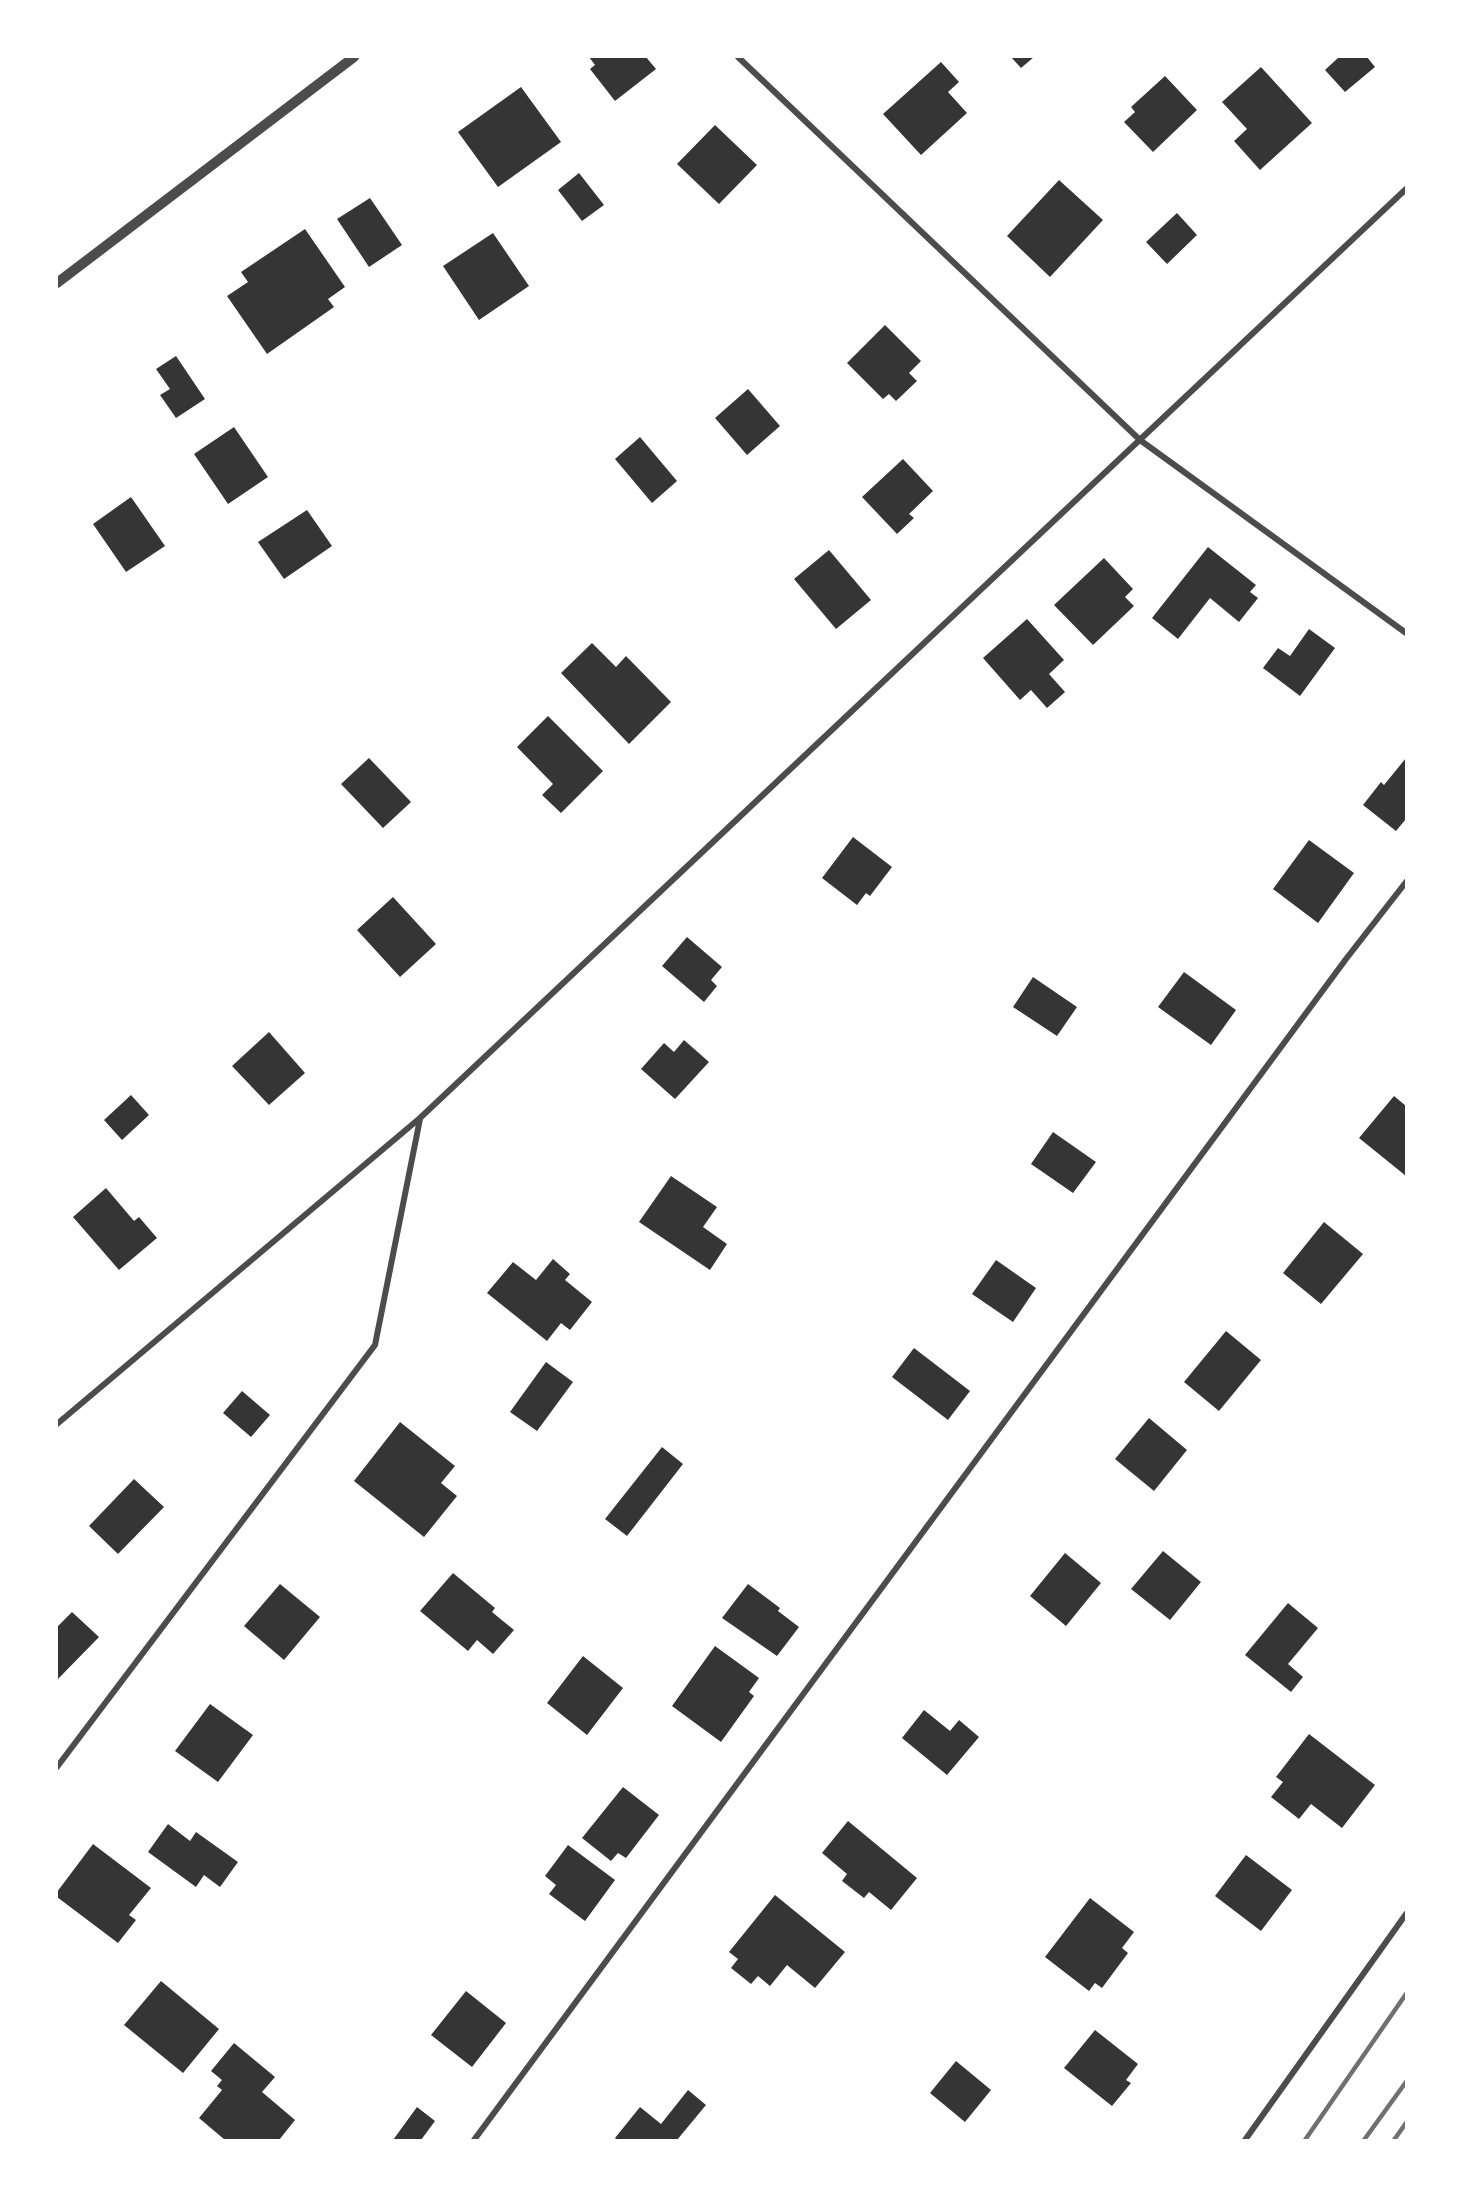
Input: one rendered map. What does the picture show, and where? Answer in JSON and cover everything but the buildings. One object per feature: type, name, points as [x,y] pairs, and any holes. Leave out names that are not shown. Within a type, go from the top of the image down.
[{"type":"street","points":[[57,283],[354,57]]},
{"type":"street","points":[[738,57],[1140,440],[1406,633]]},
{"type":"street","points":[[57,1424],[420,1118],[1406,189]]},
{"type":"street","points":[[474,2140],[1346,959],[1406,882]]},
{"type":"street","points":[[57,1767],[375,1345],[420,1118]]},
{"type":"street","points":[[1245,2140],[1406,1914]]},
{"type":"railway","points":[[1305,2140],[1406,1994]]},
{"type":"railway","points":[[1364,2140],[1406,2082]]},
{"type":"railway","points":[[1394,2140],[1406,2123]]}]
